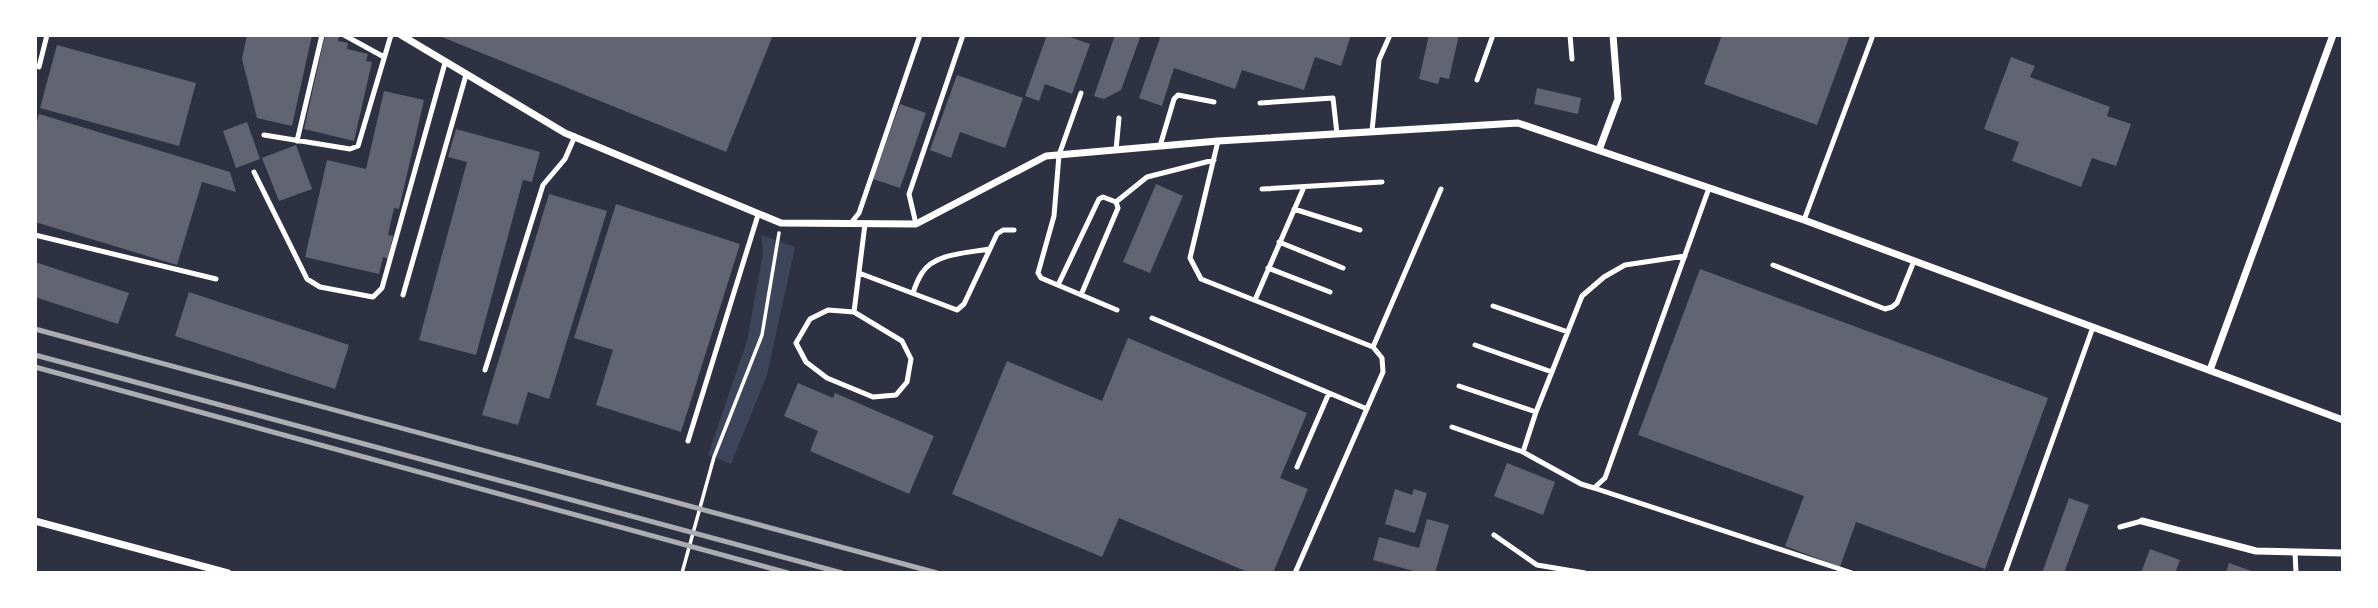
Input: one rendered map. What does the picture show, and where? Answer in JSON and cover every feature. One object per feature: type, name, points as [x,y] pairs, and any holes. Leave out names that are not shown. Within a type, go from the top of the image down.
[{"type":"street","points":[[401,35],[445,63],[575,136],[781,223],[916,224],[1046,156],[1218,141],[1518,123],[1804,220],[2343,420]]},
{"type":"street","points":[[1599,150],[1618,99],[1613,35]]},
{"type":"street","points":[[2210,370],[2333,35]]},
{"type":"street","points":[[35,521],[228,573]]},
{"type":"street","points":[[2142,522],[2256,551],[2343,553]]},
{"type":"lane","points":[[39,67],[47,35]]},
{"type":"lane","points":[[298,141],[322,35]]},
{"type":"lane","points":[[344,35],[384,57]]},
{"type":"lane","points":[[264,135],[350,149],[358,146],[391,35]]},
{"type":"lane","points":[[850,223],[859,213],[920,35]]},
{"type":"lane","points":[[916,224],[909,194],[963,35]]},
{"type":"lane","points":[[1372,131],[1379,60],[1390,35]]},
{"type":"lane","points":[[1477,80],[1493,35]]},
{"type":"lane","points":[[1570,35],[1572,59]]},
{"type":"lane","points":[[1804,220],[1873,35]]},
{"type":"lane","points":[[254,172],[307,279],[320,287],[373,297],[382,288],[445,63]]},
{"type":"lane","points":[[403,295],[466,75]]},
{"type":"lane","points":[[1081,93],[1059,155],[1054,216],[1038,273],[1041,278],[1117,310]]},
{"type":"lane","points":[[1160,146],[1174,99],[1178,95],[1214,102]]},
{"type":"lane","points":[[1260,103],[1333,99],[1337,134]]},
{"type":"lane","points":[[1116,150],[1119,118]]},
{"type":"lane","points":[[485,370],[543,185],[559,168],[575,136]]},
{"type":"lane","points":[[1218,141],[1190,258],[1200,279],[1373,347],[1382,358],[1383,372],[1295,573]]},
{"type":"lane","points":[[1116,202],[1147,177],[1214,160]]},
{"type":"lane","points":[[1262,189],[1382,182]]},
{"type":"lane","points":[[1255,300],[1304,187]]},
{"type":"lane","points":[[1594,488],[1605,478],[1709,188]]},
{"type":"lane","points":[[1373,347],[1441,189]]},
{"type":"lane","points":[[1058,285],[1098,199],[1103,197],[1116,202]]},
{"type":"lane","points":[[1081,295],[1118,208],[1116,202]]},
{"type":"lane","points":[[1294,209],[1360,230]]},
{"type":"lane","points":[[688,442],[758,215]]},
{"type":"lane","points":[[853,312],[865,224]]},
{"type":"lane","points":[[859,273],[957,310],[961,309],[997,234],[1003,230],[1014,230]]},
{"type":"lane","points":[[35,235],[216,279]]},
{"type":"lane","points":[[1279,242],[1343,268]]},
{"type":"lane","points":[[912,293],[922,271],[934,262],[948,256],[989,249]]},
{"type":"lane","points":[[1523,452],[1582,296],[1604,277],[1625,265],[1685,256]]},
{"type":"lane","points":[[1773,265],[1885,309],[1897,303],[1914,261]]},
{"type":"lane","points":[[1268,268],[1330,292]]},
{"type":"lane","points":[[1493,306],[1568,332]]},
{"type":"lane","points":[[828,310],[853,312],[902,341],[911,359],[907,382],[896,395],[873,397],[827,378],[806,362],[796,343],[810,319],[828,310]]},
{"type":"lane","points":[[1152,318],[1367,409]]},
{"type":"lane","points":[[2005,573],[2093,327]]},
{"type":"lane","points":[[1475,345],[1552,372]]},
{"type":"lane","points":[[1460,386],[1536,412]]},
{"type":"lane","points":[[1297,467],[1329,393]]},
{"type":"lane","points":[[1452,427],[1523,452],[1581,484],[1852,573]]},
{"type":"lane","points":[[2120,527],[2142,522]]},
{"type":"lane","points":[[1494,535],[1537,565],[1585,573]]},
{"type":"lane","points":[[2295,552],[2296,573]]},
{"type":"lane","points":[[1536,573],[1537,565]]},
{"type":"path","points":[[682,573],[714,457],[762,335],[781,223]]},
{"type":"shaded area","points":[[761,235],[795,247],[767,375],[731,464],[708,455],[747,341],[763,253]]},
{"type":"building","points":[[247,35],[312,35],[292,126],[257,118],[242,59]]},
{"type":"building","points":[[325,35],[339,36],[338,41],[348,43],[347,49],[368,54],[366,61],[372,62],[354,141],[304,129]]},
{"type":"building","points":[[437,35],[773,35],[726,152]]},
{"type":"building","points":[[1047,35],[1064,35],[1090,44],[1072,94],[1045,84],[1039,101],[1025,96]]},
{"type":"building","points":[[1115,35],[1141,35],[1121,90],[1104,99],[1094,96]]},
{"type":"building","points":[[1161,35],[1351,35],[1341,66],[1315,57],[1304,90],[1242,70],[1235,89],[1174,68],[1162,106],[1139,98]]},
{"type":"building","points":[[1429,35],[1459,35],[1449,79],[1440,77],[1438,84],[1419,79]]},
{"type":"building","points":[[1722,35],[1850,35],[1817,125],[1704,84]]},
{"type":"building","points":[[57,45],[196,83],[179,146],[40,108]]},
{"type":"building","points":[[2011,57],[2035,66],[2030,77],[2110,107],[2107,116],[2131,124],[2116,166],[2092,158],[2081,187],[2012,161],[2019,142],[1984,129]]},
{"type":"building","points":[[957,75],[1023,98],[1005,148],[960,132],[951,158],[930,150]]},
{"type":"building","points":[[1537,88],[1581,98],[1578,114],[1534,104]]},
{"type":"building","points":[[384,91],[424,100],[399,209],[394,208],[388,235],[393,236],[388,259],[383,257],[379,274],[305,257],[327,160],[366,169]]},
{"type":"building","points":[[900,104],[926,113],[900,188],[873,179]]},
{"type":"building","points":[[39,114],[230,172],[236,192],[202,182],[177,265],[35,222],[35,128]]},
{"type":"building","points":[[247,122],[260,159],[236,168],[223,131]]},
{"type":"building","points":[[456,129],[540,152],[532,182],[523,180],[476,355],[419,340],[467,162],[448,157]]},
{"type":"building","points":[[296,145],[312,189],[279,201],[262,158]]},
{"type":"building","points":[[1156,184],[1183,196],[1150,273],[1123,262]]},
{"type":"building","points":[[549,194],[607,211],[549,399],[528,392],[518,425],[482,415]]},
{"type":"building","points":[[616,204],[740,244],[681,432],[596,405],[613,350],[574,338]]},
{"type":"building","points":[[35,262],[129,293],[118,324],[35,297]]},
{"type":"building","points":[[1700,269],[2048,398],[1985,569],[1856,522],[1840,567],[1785,546],[1804,496],[1638,435]]},
{"type":"building","points":[[189,292],[349,345],[335,389],[175,336]]},
{"type":"building","points":[[1128,338],[1307,413],[1280,478],[1308,489],[1273,573],[1250,573],[1119,518],[1102,557],[952,494],[1007,361],[1102,401]]},
{"type":"building","points":[[798,383],[833,398],[835,393],[934,436],[909,494],[810,451],[818,431],[784,416]]},
{"type":"building","points":[[1507,463],[1555,482],[1543,515],[1494,496]]},
{"type":"building","points":[[1395,489],[1412,495],[1414,489],[1427,493],[1415,533],[1385,524]]},
{"type":"building","points":[[2069,498],[2089,505],[2064,573],[2042,573]]},
{"type":"building","points":[[1427,519],[1449,525],[1435,573],[1421,573],[1373,560],[1379,537],[1419,548]]},
{"type":"building","points":[[2150,549],[2180,560],[2175,573],[2141,573]]},
{"type":"building","points":[[2229,563],[2257,573],[2226,573]]},
{"type":"railway","points":[[35,329],[937,573]]},
{"type":"railway","points":[[35,355],[842,573]]},
{"type":"railway","points":[[35,367],[788,573]]}]
